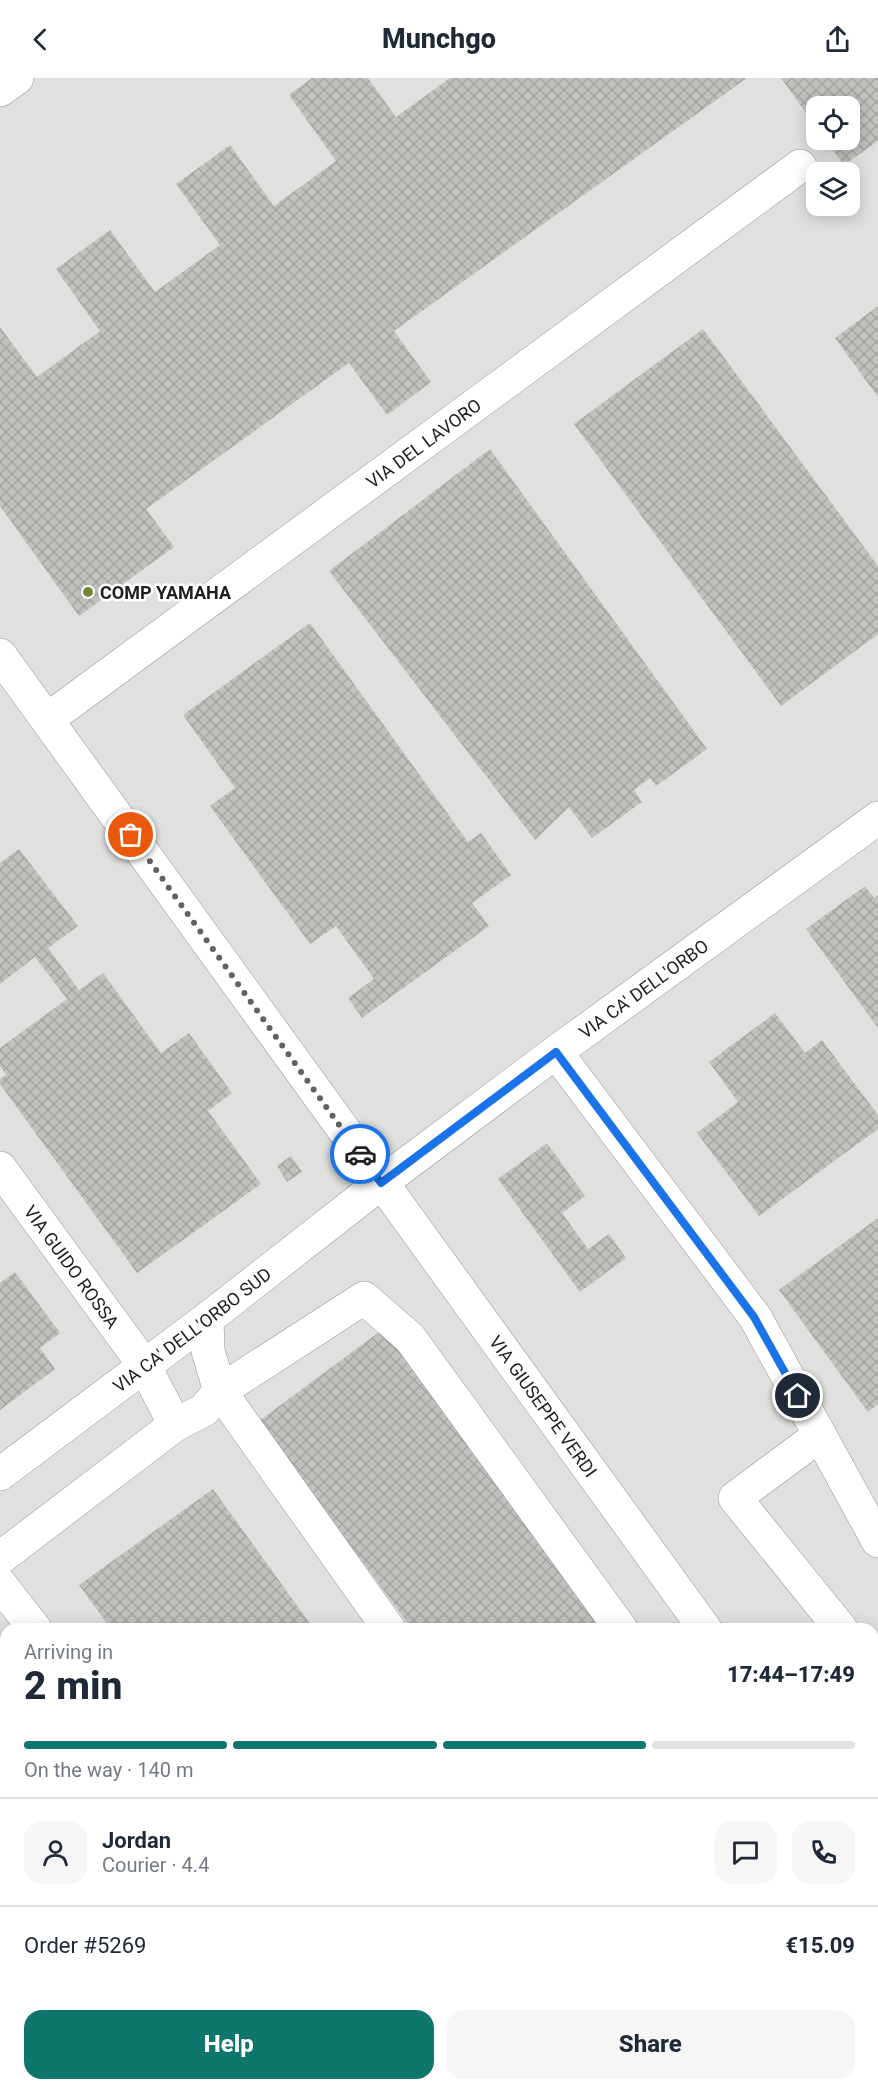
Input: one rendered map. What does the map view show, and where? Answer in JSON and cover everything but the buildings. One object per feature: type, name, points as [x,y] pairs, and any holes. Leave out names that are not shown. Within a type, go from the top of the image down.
[{"type":"street","points":[[0,90],[17,78]]},
{"type":"street","name":"VIA DEL LAVORO","points":[[48,719],[800,166]]},
{"type":"street","points":[[0,655],[381,1183]]},
{"type":"street","name":"VIA CA' DELL'ORBO","points":[[381,1183],[556,1052],[878,818]]},
{"type":"street","points":[[556,1052],[754,1317],[878,1541]]},
{"type":"street","name":"VIA GUIDO ROSSA","points":[[0,1168],[144,1365],[175,1425]]},
{"type":"street","name":"VIA CA' DELL'ORBO SUD","points":[[0,1474],[207,1319],[381,1183]]},
{"type":"street","name":"VIA GIUSEPPE VERDI","points":[[381,1183],[701,1623]]},
{"type":"street","points":[[0,1558],[175,1425],[204,1410],[220,1391],[364,1298],[410,1338],[617,1623]]},
{"type":"street","points":[[207,1319],[208,1351],[220,1391],[385,1623]]},
{"type":"street","points":[[820,1435],[735,1498],[836,1623]]},
{"type":"street","points":[[0,1584],[30,1623]]},
{"type":"way so far","points":[[131,835],[360,1154]]},
{"type":"place","name":"COMP YAMAHA","points":[[88,592]]},
{"type":"route","points":[[360,1154],[381,1183],[556,1052],[754,1317],[798,1396]]}]
